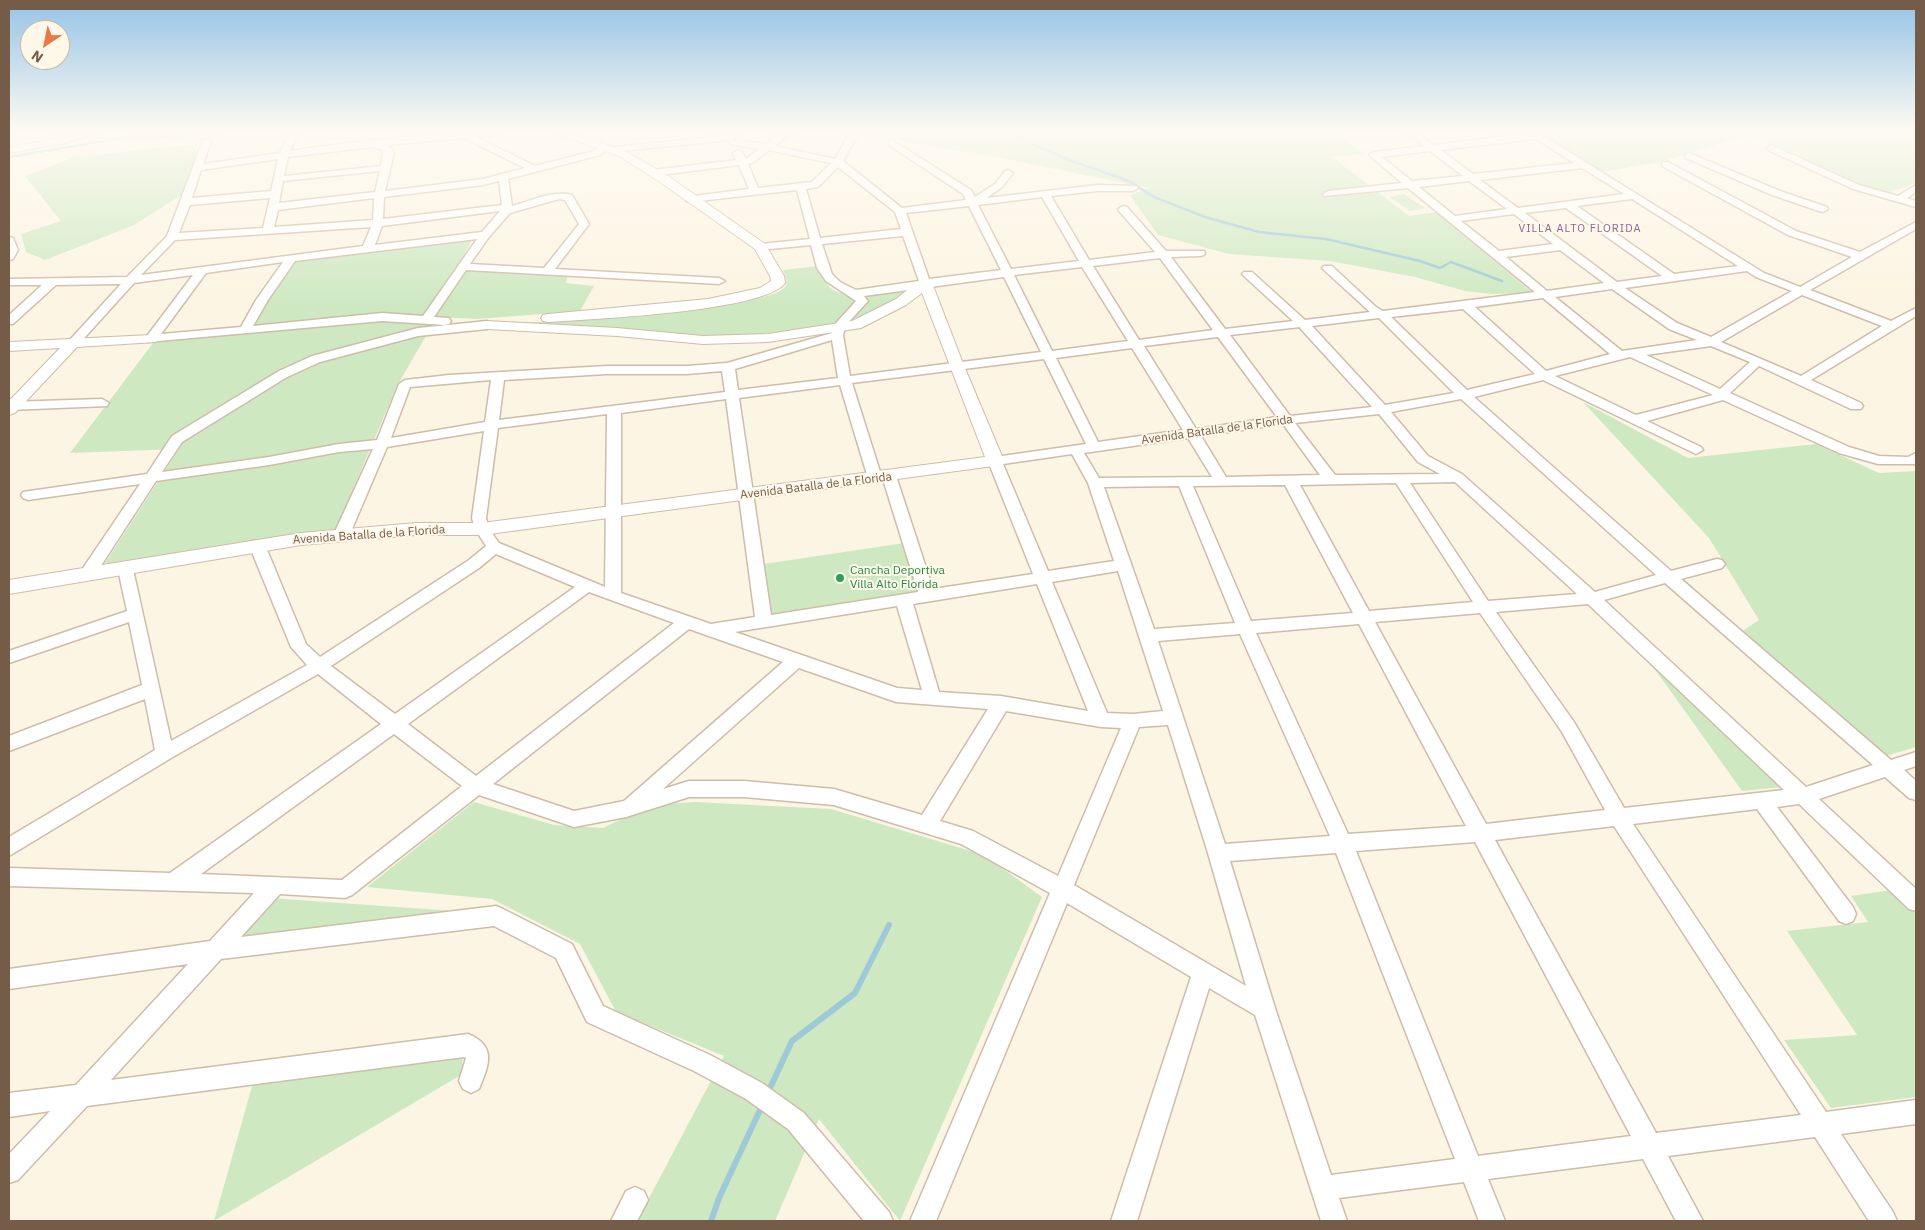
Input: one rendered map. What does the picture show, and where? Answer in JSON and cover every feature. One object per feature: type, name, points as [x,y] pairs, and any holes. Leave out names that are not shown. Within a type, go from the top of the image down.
[{"type":"street","points":[[10,408],[172,237],[190,189]]},
{"type":"street","points":[[268,232],[277,189]]},
{"type":"street","points":[[368,248],[378,223],[380,189]]},
{"type":"street","points":[[274,207],[424,189]]},
{"type":"street","points":[[426,320],[485,235],[506,209],[504,189]]},
{"type":"street","points":[[87,574],[177,439],[283,374],[316,359],[418,332],[487,325],[508,320],[660,308],[732,300],[754,295],[775,287],[778,283],[777,276],[760,247],[676,189]]},
{"type":"street","points":[[690,199],[785,189]]},
{"type":"street","points":[[9,346],[151,339],[246,328],[382,317],[616,332],[703,340],[768,338],[837,331],[862,301],[855,294],[837,285],[828,277],[823,268],[801,189]]},
{"type":"street","points":[[873,189],[900,211],[956,366],[1101,720]]},
{"type":"street","points":[[963,189],[967,192],[973,203],[1094,447]]},
{"type":"street","points":[[973,203],[993,189]]},
{"type":"street","points":[[900,211],[1085,189]]},
{"type":"street","points":[[1328,194],[1370,189]]},
{"type":"street","points":[[1415,189],[1545,295],[1625,354],[1844,450],[1878,460],[1912,461],[1916,457]]},
{"type":"street","points":[[1487,189],[1615,286],[1673,326],[1758,361],[1856,406]]},
{"type":"street","points":[[1623,189],[1760,275],[1892,326]]},
{"type":"street","points":[[1713,189],[1792,232],[1860,256]]},
{"type":"street","points":[[1768,189],[1823,210]]},
{"type":"street","points":[[1864,189],[1916,204]]},
{"type":"street","points":[[1898,200],[1914,189]]},
{"type":"street","points":[[186,202],[276,194]]},
{"type":"street","points":[[1045,194],[1086,264],[1222,481]]},
{"type":"street","points":[[172,237],[268,232],[378,223],[506,209],[559,196],[568,197],[584,224],[548,271]]},
{"type":"street","points":[[1452,219],[1634,196]]},
{"type":"street","points":[[1567,204],[1672,278]]},
{"type":"street","points":[[1123,209],[1162,254],[1330,480]]},
{"type":"street","points":[[1712,342],[1916,224]]},
{"type":"street","points":[[760,247],[907,232]]},
{"type":"street","points":[[9,282],[130,280],[368,248],[485,235]]},
{"type":"street","points":[[9,241],[13,250],[9,256]]},
{"type":"street","points":[[1496,255],[1563,246]]},
{"type":"street","points":[[855,294],[925,283],[1162,254],[1200,253]]},
{"type":"street","points":[[246,328],[262,300],[292,258]]},
{"type":"street","points":[[464,267],[719,281]]},
{"type":"street","points":[[1328,268],[1372,309],[1382,315],[1465,396],[1668,577],[1916,792]]},
{"type":"street","points":[[28,495],[269,461],[339,448],[382,444],[493,425],[1220,333],[1304,325],[1466,305],[1748,268]]},
{"type":"street","points":[[151,339],[203,269]]},
{"type":"street","points":[[1248,274],[1304,325],[1382,410],[1423,459],[1457,478],[1592,598],[1916,902]]},
{"type":"street","points":[[9,321],[51,282]]},
{"type":"street","points":[[341,536],[382,444],[405,384],[607,370],[687,370],[728,367],[856,325],[901,302],[925,283]]},
{"type":"street","points":[[1466,305],[1543,375],[1696,450]]},
{"type":"street","points":[[1801,381],[1916,311]]},
{"type":"street","points":[[837,331],[845,380],[927,596]]},
{"type":"street","name":"Avenida Batalla de la Florida","points":[[9,587],[257,545],[416,529],[482,529],[882,477],[1285,420],[1382,410],[1465,396],[1625,354],[1712,342]]},
{"type":"street","points":[[1634,420],[1717,399],[1758,361]]},
{"type":"street","points":[[728,367],[744,495],[764,622]]},
{"type":"street","points":[[498,377],[479,518],[482,529],[494,547],[612,596],[896,696],[1002,703],[1101,720],[1133,721],[1173,716]]},
{"type":"street","points":[[10,408],[102,403]]},
{"type":"street","points":[[612,596],[614,410]]},
{"type":"street","points":[[1076,450],[1095,483],[1148,636],[1218,853],[1264,1008],[1334,1221]]},
{"type":"street","points":[[1095,483],[1457,478]]},
{"type":"street","points":[[1400,479],[1484,607],[1568,727],[1619,818],[1884,1221]]},
{"type":"street","points":[[1290,480],[1690,1221]]},
{"type":"street","points":[[1184,482],[1342,844],[1492,1221]]},
{"type":"street","points":[[257,545],[300,647],[319,666],[477,787],[574,819],[626,809],[689,789],[744,789],[834,797],[966,837],[1062,888],[1264,1008]]},
{"type":"street","points":[[9,847],[165,753],[319,666],[474,564],[494,547]]},
{"type":"street","points":[[1148,636],[1592,598],[1717,564]]},
{"type":"street","points":[[710,630],[1122,565]]},
{"type":"street","points":[[126,568],[165,753]]},
{"type":"street","points":[[172,883],[587,586]]},
{"type":"street","points":[[903,599],[933,699]]},
{"type":"street","points":[[9,656],[135,614]]},
{"type":"street","points":[[9,877],[275,885],[345,890],[687,622]]},
{"type":"street","points":[[626,809],[796,660]]},
{"type":"street","points":[[9,744],[151,689]]},
{"type":"street","points":[[927,825],[1002,703]]},
{"type":"street","points":[[923,1221],[1133,721]]},
{"type":"street","points":[[1218,853],[1480,833],[1803,796],[1916,758]]},
{"type":"street","points":[[1761,800],[1846,914]]},
{"type":"street","points":[[9,1170],[81,1096],[275,885]]},
{"type":"street","points":[[9,979],[216,950],[496,916],[564,951],[594,1014],[702,1063],[754,1091],[796,1121],[880,1221]]},
{"type":"street","points":[[1124,1221],[1203,973]]},
{"type":"street","points":[[9,1105],[468,1045],[478,1054],[471,1081]]},
{"type":"street","points":[[1323,1188],[1916,1112]]},
{"type":"green space","points":[[36,189],[186,189],[185,193],[132,226],[45,260],[26,252],[21,234],[61,221]]},
{"type":"green space","points":[[1145,189],[1374,189],[1409,216],[1436,212],[1533,293],[1493,294],[1465,291],[1415,277],[1330,261],[1229,254],[1158,235],[1130,195]]},
{"type":"green space","points":[[1879,189],[1897,189],[1889,192]]},
{"type":"green space","points":[[1404,194],[1425,208],[1410,211],[1389,197]]},
{"type":"green space","points":[[473,238],[458,267],[568,275],[566,283],[594,286],[580,311],[477,319],[437,317],[397,386],[335,531],[104,565],[179,449],[70,453],[153,343],[248,331],[295,260]]},
{"type":"green space","points":[[818,266],[827,284],[834,290],[844,294],[881,294],[914,288],[864,316],[824,326],[752,335],[701,336],[509,324],[609,317],[740,302],[769,295],[784,288],[786,277],[783,270]]},
{"type":"green space","points":[[1583,402],[1688,458],[1816,444],[1879,473],[1916,471],[1916,747],[1886,756],[1741,632],[1759,620],[1709,538]]},
{"type":"green space","name":"Cancha Deportiva Villa Alto Florida","points":[[904,543],[918,592],[772,615],[764,564]]},
{"type":"green space","points":[[1644,654],[1784,787],[1742,791]]},
{"type":"green space","points":[[474,802],[554,825],[603,828],[650,805],[695,802],[831,809],[984,855],[1042,897],[900,1221],[819,1119],[775,1221],[637,1221],[724,1056],[616,1012],[580,944],[492,899],[367,887]]},
{"type":"green space","points":[[1891,890],[1916,914],[1916,1097],[1831,1108],[1784,1040],[1857,1035],[1787,931],[1868,922],[1851,896]]},
{"type":"green space","points":[[270,898],[454,911],[227,943]]},
{"type":"green space","points":[[463,1056],[461,1075],[214,1221],[253,1083]]},
{"type":"waterway","points":[[1142,189],[1154,197],[1205,217],[1259,232],[1326,239],[1420,261],[1440,268],[1451,262],[1502,281]]},
{"type":"waterway","points":[[770,1088],[792,1041],[855,993],[889,925]]},
{"type":"waterway","points":[[711,1221],[719,1198],[760,1110]]},
{"type":"place","name":"Cancha Deportiva Villa Alto Florida","points":[[840,578]]},
{"type":"district","name":"VILLA ALTO FLORIDA","points":[[1580,229]]}]
